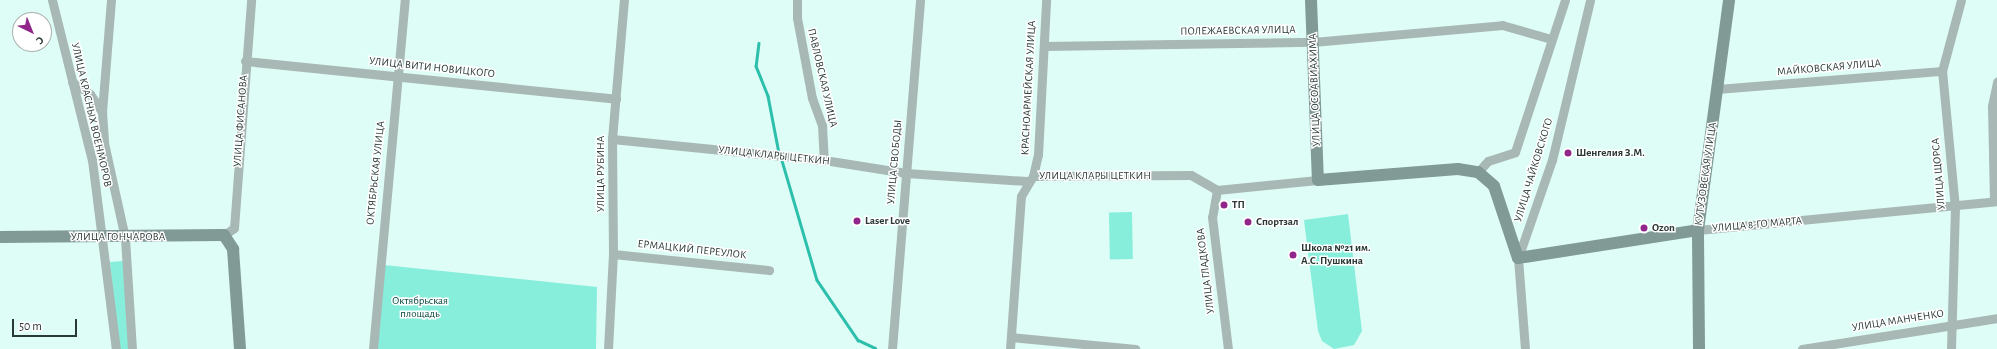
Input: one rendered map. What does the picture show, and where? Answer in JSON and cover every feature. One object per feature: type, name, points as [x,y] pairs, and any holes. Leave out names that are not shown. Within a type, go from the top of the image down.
[{"type":"street","name":"УЛИЦА КРАСНЫХ ВОЕНМОРОВ","points":[[52,0],[92,160],[104,237],[116,349]]},
{"type":"street","points":[[111,0],[102,112],[104,143],[125,238],[132,349]]},
{"type":"street","name":"УЛИЦА ФИСАНОВА","points":[[233,246],[245,61],[251,0]]},
{"type":"street","name":"ОКТЯБРЬСКАЯ УЛИЦА","points":[[373,349],[406,0]]},
{"type":"street","name":"УЛИЦА РУБИНА","points":[[608,349],[613,254],[612,138],[624,0]]},
{"type":"street","name":"ПАВЛОВСКАЯ УЛИЦА","points":[[797,0],[797,18],[812,98],[822,125],[824,160]]},
{"type":"street","name":"УЛИЦА СВОБОДЫ","points":[[892,349],[920,0]]},
{"type":"street","name":"КРАСНОАРМЕЙСКАЯ УЛИЦА","points":[[1010,349],[1021,196],[1030,178],[1038,156],[1046,0]]},
{"type":"street","name":"УЛИЦА ОСОАВИАХИМА","points":[[1312,0],[1318,180]]},
{"type":"street","name":"УЛИЦА ЧАЙКОВСКОГО","points":[[1478,172],[1488,161],[1515,152],[1565,0]]},
{"type":"street","name":"УЛИЦА ЧАЙКОВСКОГО","points":[[1525,349],[1518,258],[1552,160],[1590,0]]},
{"type":"street","name":"КУТУЗОВСКАЯ УЛИЦА","points":[[1699,349],[1698,230],[1729,0]]},
{"type":"street","name":"УЛИЦА ЩОРСА","points":[[1951,349],[1954,324],[1955,208],[1942,70],[1961,0]]},
{"type":"street","name":"ПОЛЕЖАЕВСКАЯ УЛИЦА","points":[[1044,46],[1313,42],[1502,25],[1551,39]]},
{"type":"street","name":"УЛИЦА ВИТИ НОВИЦКОГО","points":[[245,61],[616,98]]},
{"type":"street","name":"МАЙКОВСКАЯ УЛИЦА","points":[[1717,89],[1942,70]]},
{"type":"street","points":[[72,82],[90,94],[102,112]]},
{"type":"street","points":[[1996,201],[1992,106],[1997,82]]},
{"type":"street","name":"УЛИЦА КЛАРЫ ЦЕТКИН","points":[[612,138],[824,160],[906,173],[1030,178],[1191,175],[1217,190]]},
{"type":"street","points":[[1217,190],[1458,169],[1478,172],[1494,186],[1518,258]]},
{"type":"street","name":"УЛИЦА ГЛАДКОВА","points":[[1217,190],[1212,217],[1228,349]]},
{"type":"street","name":"УЛИЦА 8-ГО МАРТА","points":[[1518,258],[1698,230],[1955,208],[1996,201]]},
{"type":"street","points":[[234,228],[224,235],[233,246],[240,349]]},
{"type":"street","name":"УЛИЦА ГОНЧАРОВА","points":[[0,237],[125,238],[224,235]]},
{"type":"street","name":"ЕРМАЦКИЙ ПЕРЕУЛОК","points":[[613,254],[769,270]]},
{"type":"street","name":"УЛИЦА МАНЧЕНКО","points":[[1802,349],[1997,318]]},
{"type":"street","points":[[1011,337],[1135,349]]},
{"type":"green space","points":[[1109,212],[1132,212],[1133,259],[1110,259]]},
{"type":"green space","points":[[1348,214],[1362,331],[1354,345],[1334,349],[1322,341],[1318,331],[1304,220]]},
{"type":"green space","points":[[123,261],[129,349],[119,349],[110,262]]},
{"type":"green space","name":"Октябрьская площадь","points":[[384,265],[597,287],[596,349],[377,349]]},
{"type":"waterway","points":[[759,43],[756,66],[768,96],[779,153]]},
{"type":"waterway","points":[[781,157],[817,280],[858,340],[875,348]]},
{"type":"place","name":"Шенгелия З.М.","points":[[1568,153]]},
{"type":"place","name":"ТП","points":[[1224,205]]},
{"type":"place","name":"Laser Love","points":[[857,221]]},
{"type":"place","name":"Спортзал","points":[[1248,222]]},
{"type":"place","name":"Ozon","points":[[1644,228]]},
{"type":"place","name":"Школа №21 им. А.С. Пушкина","points":[[1293,255]]}]
